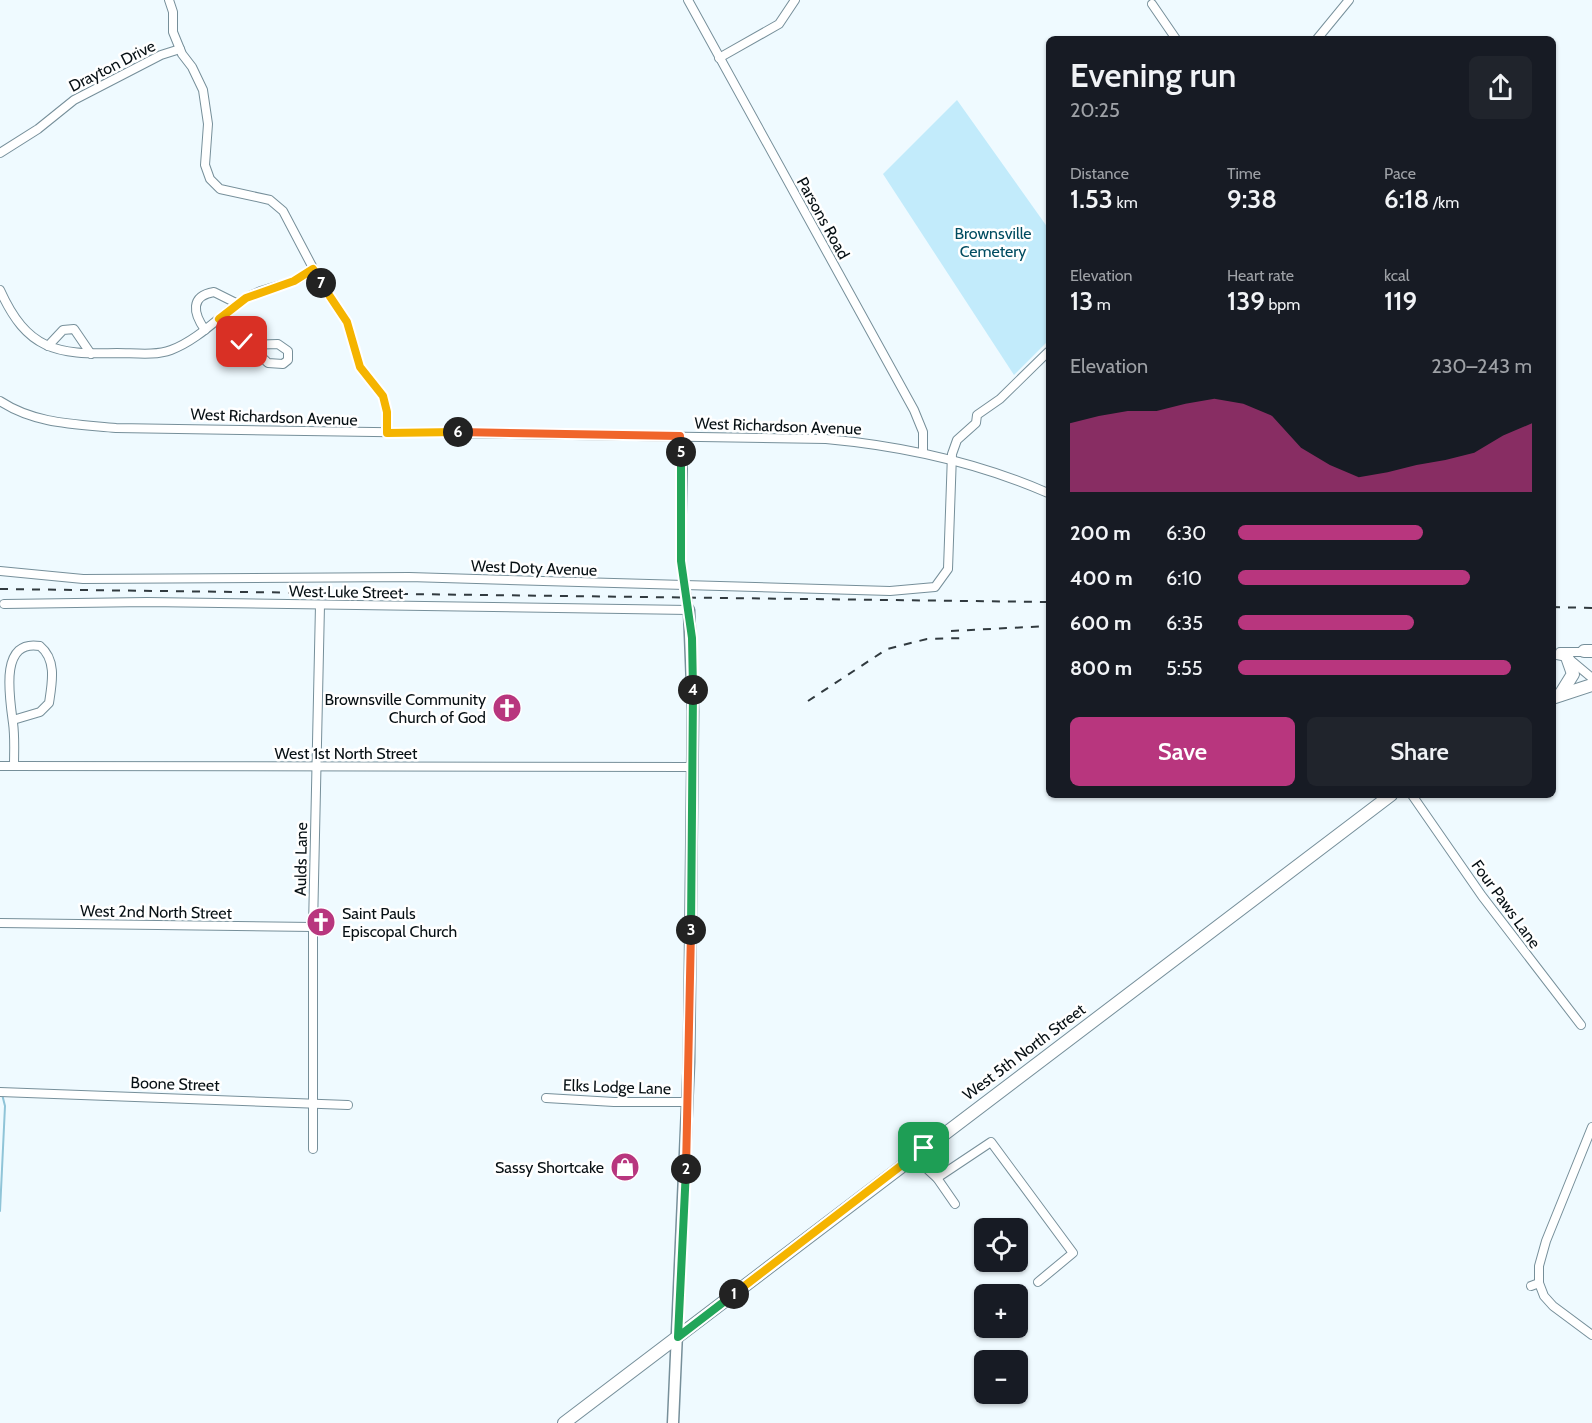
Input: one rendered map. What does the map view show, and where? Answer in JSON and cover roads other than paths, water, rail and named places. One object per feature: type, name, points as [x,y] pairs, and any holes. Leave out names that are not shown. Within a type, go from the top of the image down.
[{"type":"main road","points":[[1556,697],[1573,674],[1567,657]]},
{"type":"main road","points":[[1556,697],[1592,685]]},
{"type":"main road","name":"West 5th North Street","points":[[564,1423],[1387,798]]},
{"type":"street","points":[[169,0],[173,12],[173,32],[202,90],[208,124],[205,165],[210,179],[220,189],[270,200],[283,211],[313,269],[347,322],[360,367],[383,396],[387,412],[387,433]]},
{"type":"street","name":"Parsons Road","points":[[688,0],[914,410],[923,432],[923,453]]},
{"type":"street","points":[[719,58],[774,27],[785,17],[795,0]]},
{"type":"street","points":[[1319,36],[1349,0]]},
{"type":"street","points":[[1152,4],[1174,36]]},
{"type":"street","name":"Drayton Drive","points":[[0,153],[38,129],[74,99],[161,55],[180,49]]},
{"type":"street","points":[[0,290],[3,307],[30,335],[48,346],[68,353],[164,352],[184,344],[238,304],[262,291],[294,281],[313,269]]},
{"type":"street","points":[[204,330],[195,312],[195,304],[199,298],[214,292],[238,304]]},
{"type":"street","points":[[219,319],[272,365],[283,364],[288,360],[286,349],[278,344],[249,345]]},
{"type":"street","points":[[48,346],[57,333],[68,328],[74,329],[91,354]]},
{"type":"street","points":[[951,460],[957,440],[976,423],[977,416],[1000,399],[1046,353]]},
{"type":"street","name":"West Richardson Avenue","points":[[0,401],[27,416],[44,420],[116,428],[826,439],[923,453],[1010,476],[1046,492]]},
{"type":"street","points":[[673,1423],[688,1102],[692,767],[692,638],[681,561],[683,469],[680,436]]},
{"type":"street","name":"West Doty Avenue","points":[[0,571],[83,579],[409,577],[684,587],[890,591],[935,587],[948,569],[951,460]]},
{"type":"street","name":"West Luke Street","points":[[4,604],[689,610]]},
{"type":"street","name":"Aulds Lane","points":[[313,1149],[313,927],[320,605]]},
{"type":"street","points":[[13,720],[40,712],[49,703],[51,666],[48,652],[40,646],[30,644],[19,647],[10,653],[6,662],[13,720],[14,766]]},
{"type":"street","points":[[1556,653],[1589,652]]},
{"type":"street","points":[[1556,654],[1567,657],[1592,678]]},
{"type":"street","name":"West 1st North Street","points":[[0,766],[692,767]]},
{"type":"street","name":"Four Paws Lane","points":[[1414,798],[1504,925],[1581,1025]]},
{"type":"street","name":"West 2nd North Street","points":[[0,923],[313,927]]},
{"type":"street","name":"Boone Street","points":[[4,1092],[348,1105]]},
{"type":"street","name":"Elks Lodge Lane","points":[[546,1098],[614,1102],[688,1102]]},
{"type":"street","points":[[1592,1126],[1546,1241],[1539,1266],[1539,1283],[1545,1296],[1553,1306],[1592,1335]]},
{"type":"street","points":[[937,1178],[990,1142],[1073,1253],[1038,1282]]},
{"type":"street","points":[[913,1156],[937,1178],[955,1204]]},
{"type":"street","points":[[1531,1286],[1539,1283]]},
{"type":"waterway","points":[[0,1211],[5,1106],[2,1094]]},
{"type":"railway","points":[[0,589],[1046,602]]},
{"type":"railway","points":[[1556,607],[1592,608]]},
{"type":"railway","points":[[951,631],[1046,626]]},
{"type":"railway","points":[[808,701],[887,649],[927,639],[965,638]]},
{"type":"place","name":"Brownsville Community Church of God","points":[[507,708]]},
{"type":"place","name":"Saint Pauls Episcopal Church","points":[[321,922]]},
{"type":"place","name":"Sassy Shortcake","points":[[625,1167]]},
{"type":"park label","name":"Brownsville Cemetery","points":[[993,242]]}]
